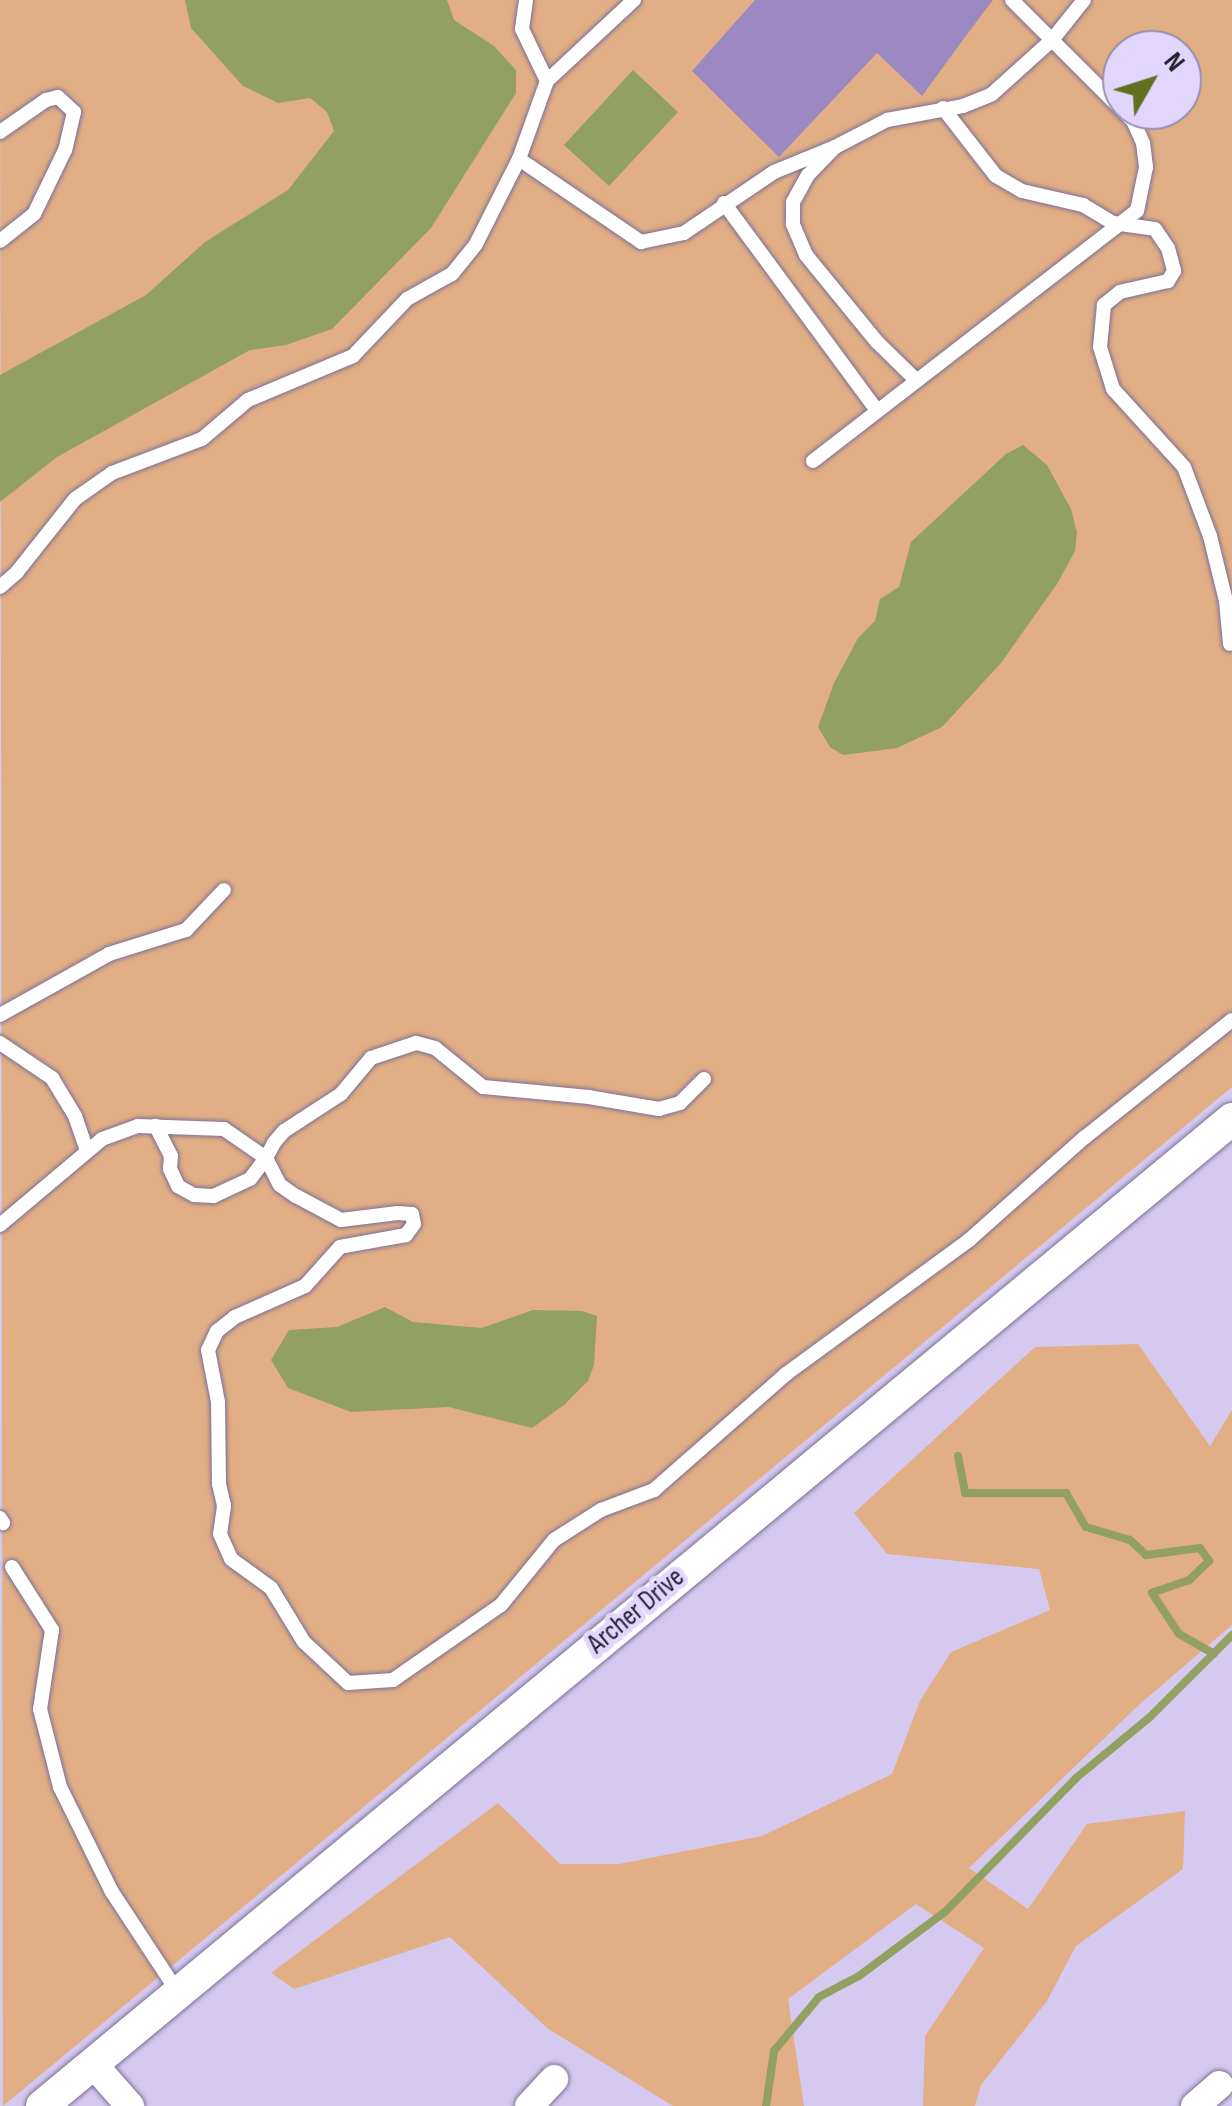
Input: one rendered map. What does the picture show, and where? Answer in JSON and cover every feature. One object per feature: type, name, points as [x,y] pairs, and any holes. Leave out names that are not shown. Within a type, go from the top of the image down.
[{"type":"street","name":"Archer Drive","points":[[42,2106],[1232,1119]]},
{"type":"street","points":[[93,2064],[130,2106]]},
{"type":"street","points":[[528,2106],[554,2080]]},
{"type":"street","points":[[1195,2106],[1219,2085]]},
{"type":"lane","points":[[526,0],[522,29],[547,81]]},
{"type":"lane","points":[[0,587],[17,572],[74,499],[112,473],[202,439],[248,400],[353,356],[407,298],[452,274],[476,244],[519,159],[547,81],[634,0]]},
{"type":"lane","points":[[813,461],[1137,211],[1145,187],[1144,143],[1132,121],[1012,0]]},
{"type":"lane","points":[[519,159],[641,242],[684,232],[774,172],[887,120],[962,106],[992,94],[1052,40],[1084,0]]},
{"type":"lane","points":[[0,132],[46,100],[58,97],[74,112],[66,150],[34,214],[0,241]]},
{"type":"lane","points":[[942,108],[996,176],[1022,191],[1057,196],[1123,223],[1155,229],[1168,248],[1174,271],[1168,281],[1120,292],[1104,305],[1100,347],[1113,389],[1184,468],[1210,536],[1226,601],[1230,644]]},
{"type":"lane","points":[[835,147],[808,175],[793,202],[793,224],[806,255],[877,342],[916,380]]},
{"type":"lane","points":[[724,204],[876,409]]},
{"type":"lane","points":[[0,1015],[109,954],[186,930],[224,890]]},
{"type":"lane","points":[[0,1224],[102,1139],[138,1126],[224,1128],[266,1158],[280,1185],[336,1217],[412,1214],[414,1224],[406,1235],[340,1247],[305,1286],[235,1317],[216,1331],[208,1350],[218,1402],[219,1484],[224,1506],[220,1534],[231,1559],[271,1588],[304,1642],[329,1669],[348,1683],[393,1680],[500,1605],[554,1540],[601,1510],[654,1490],[786,1374],[969,1240],[1084,1138],[1232,1020]]},
{"type":"lane","points":[[0,1043],[52,1078],[76,1116],[87,1151]]},
{"type":"lane","points":[[156,1126],[172,1156],[170,1169],[178,1186],[194,1194],[214,1196],[250,1179],[284,1131],[341,1094],[370,1058],[416,1043],[435,1048],[483,1086],[589,1097],[660,1110],[680,1103],[704,1079]]},
{"type":"lane","points":[[336,1217],[340,1247]]},
{"type":"lane","points":[[12,1567],[52,1630],[40,1709],[60,1788],[112,1892],[178,1992]]},
{"type":"shaded area","points":[[0,0],[1232,0],[1232,1087],[3,2106]]},
{"type":"shaded area","points":[[185,0],[447,0],[454,20],[494,46],[516,70],[516,93],[431,228],[332,329],[286,345],[250,350],[57,457],[0,502],[0,375],[146,295],[205,242],[288,190],[334,131],[327,112],[310,98],[278,103],[243,86],[191,28]]},
{"type":"shaded area","points":[[633,70],[678,112],[609,186],[564,145]]},
{"type":"shaded area","points":[[1023,445],[1047,465],[1071,509],[1077,533],[1075,551],[1057,584],[1001,663],[942,727],[897,748],[843,755],[830,747],[818,727],[834,683],[858,638],[875,621],[880,599],[899,587],[911,542],[1006,454]]},
{"type":"shaded area","points":[[385,1307],[413,1322],[482,1328],[533,1310],[582,1311],[597,1316],[594,1365],[588,1381],[532,1428],[449,1407],[351,1412],[288,1388],[271,1360],[289,1330],[337,1327]]},
{"type":"shaded area","points":[[1138,1344],[1210,1446],[1232,1410],[1232,1625],[1141,1703],[969,1868],[1028,1909],[1087,1824],[1185,1811],[1183,1869],[1076,1946],[1047,2001],[981,2085],[975,2106],[923,2106],[925,2036],[984,1948],[916,1904],[788,1999],[804,2106],[673,2106],[547,2028],[450,1937],[294,1989],[271,1973],[498,1803],[560,1864],[619,1864],[762,1836],[892,1774],[920,1701],[951,1652],[1050,1610],[1039,1569],[887,1554],[854,1513],[1035,1347]]},
{"type":"building","points":[[755,0],[992,0],[922,96],[877,53],[779,157],[692,71]]},
{"type":"waterway","points":[[958,1456],[965,1493],[1066,1493],[1086,1527],[1130,1540],[1146,1555],[1200,1548],[1209,1561],[1189,1580],[1152,1593],[1179,1634],[1214,1654]]},
{"type":"waterway","points":[[766,2106],[774,2051],[819,1997],[859,1976],[945,1912],[1076,1778],[1150,1717],[1232,1635]]}]
